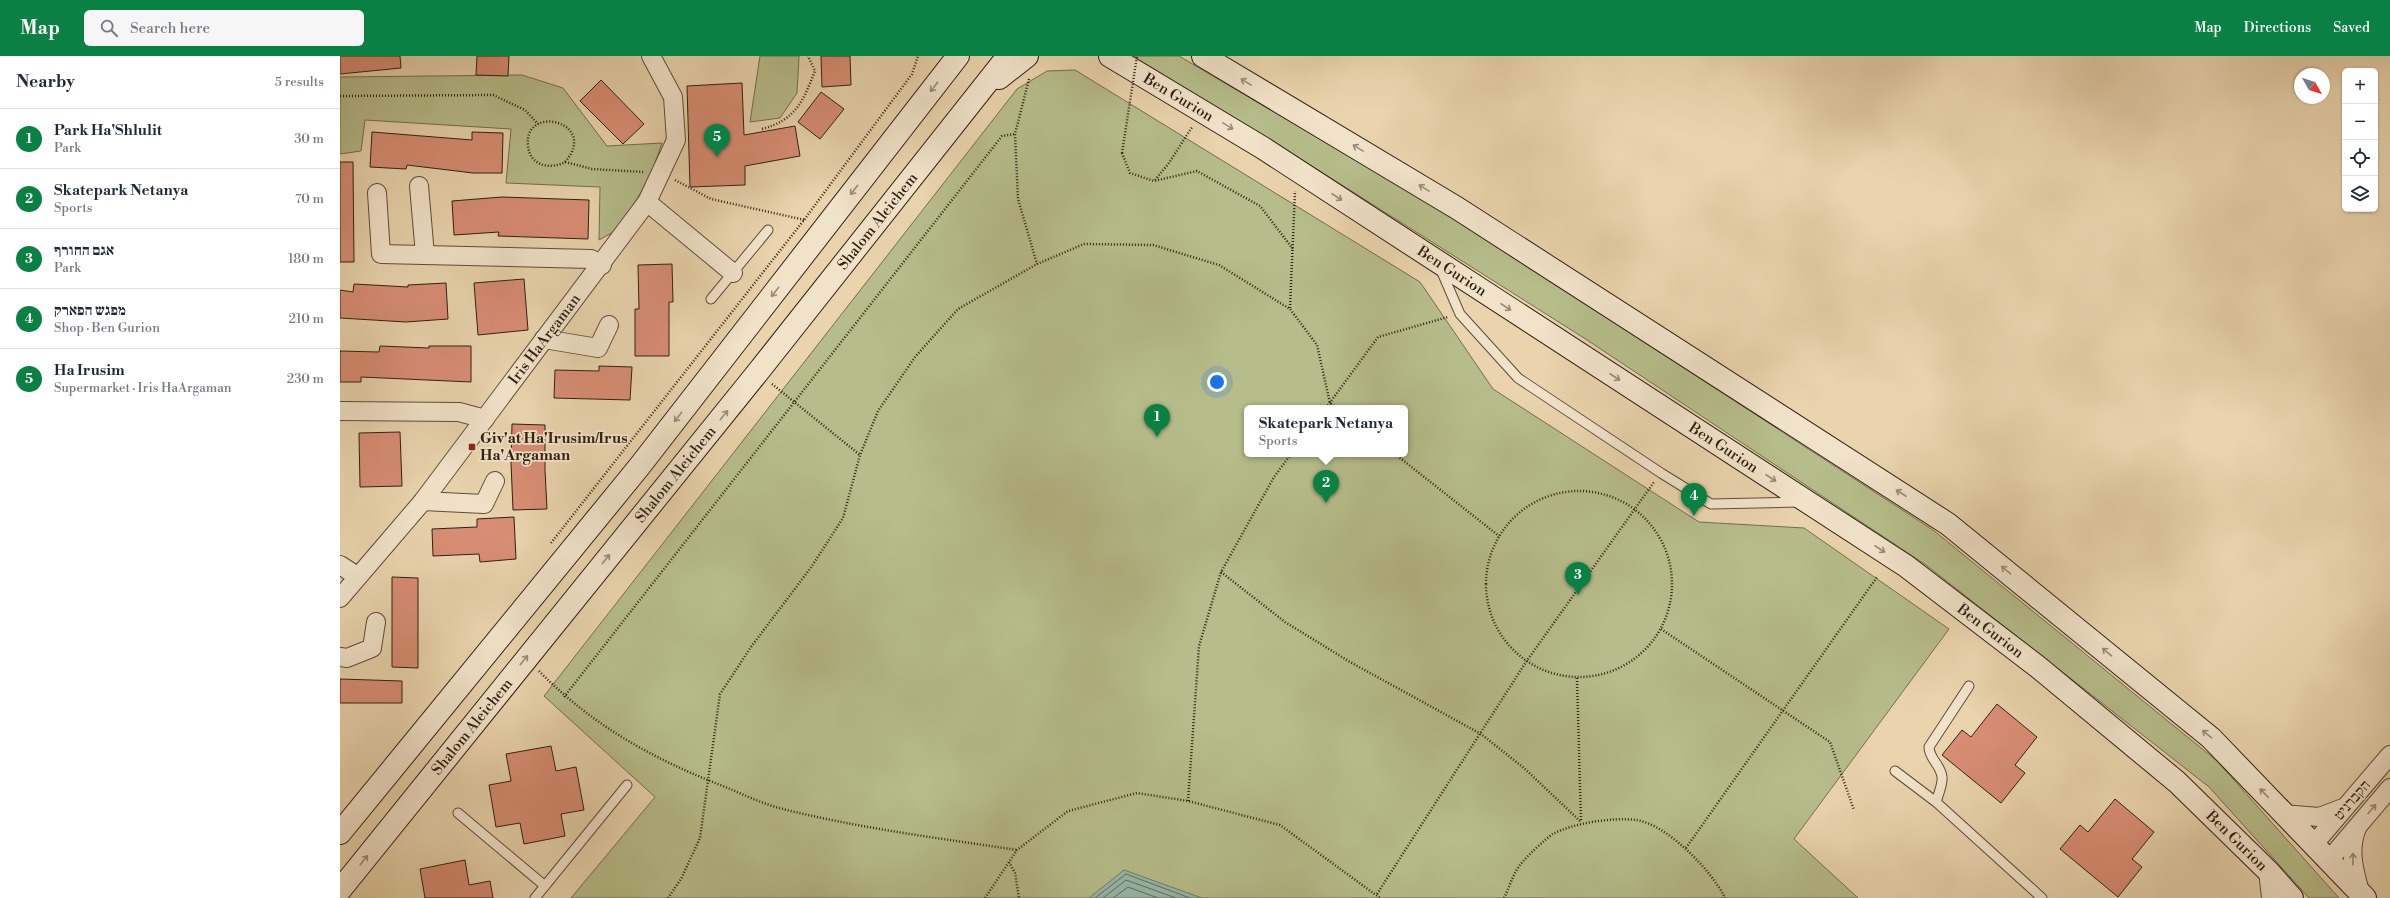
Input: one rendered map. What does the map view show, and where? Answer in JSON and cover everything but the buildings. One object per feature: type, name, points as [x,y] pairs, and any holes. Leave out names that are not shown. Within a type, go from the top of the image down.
[{"type":"main road","points":[[340,833],[639,467],[958,56]]},
{"type":"main road","name":"Shalom Aleichem","points":[[340,890],[758,372],[1008,56]]},
{"type":"main road","points":[[976,97],[1027,56]]},
{"type":"main road","name":"Ben Gurion","points":[[1110,56],[1296,169],[1438,263],[1906,566],[2038,667],[2177,782],[2268,871],[2292,898]]},
{"type":"main road","points":[[1203,56],[1457,208],[1948,524],[2211,738],[2362,895]]},
{"type":"street","name":"Iris HaArgaman","points":[[340,598],[357,576],[423,501],[544,339],[602,265],[647,202],[676,140],[672,97],[651,56]]},
{"type":"street","points":[[419,186],[425,255]]},
{"type":"street","points":[[376,193],[381,254],[591,259],[602,265]]},
{"type":"street","points":[[647,202],[733,273]]},
{"type":"street","points":[[544,339],[598,348],[609,325]]},
{"type":"street","points":[[340,411],[459,412],[485,418]]},
{"type":"street","points":[[423,501],[484,504],[496,481]]},
{"type":"street","points":[[340,565],[357,576]]},
{"type":"street","points":[[340,657],[347,658],[372,648],[376,622]]},
{"type":"street","name":"הקברניט","points":[[2314,844],[2390,755]]},
{"type":"street","name":"הקברניט","points":[[2329,860],[2390,788]]},
{"type":"street","points":[[2284,814],[2319,817],[2346,807]]},
{"type":"street","points":[[2358,826],[2352,839],[2352,866],[2362,895]]},
{"type":"street","points":[[2268,871],[2271,898]]},
{"type":"lane","points":[[711,299],[768,230]]},
{"type":"lane","points":[[1438,263],[1460,314],[1518,378],[1661,473],[1712,504],[1809,502]]},
{"type":"lane","points":[[1936,802],[1943,778],[1929,753],[1929,747],[1969,686]]},
{"type":"lane","points":[[1895,771],[1936,802],[2042,898]]},
{"type":"lane","points":[[535,898],[626,785]]},
{"type":"lane","points":[[458,813],[545,886]]},
{"type":"path","points":[[762,129],[779,125],[801,105],[815,72],[808,56]]},
{"type":"path","points":[[546,548],[804,220],[912,74],[918,56]]},
{"type":"path","points":[[1137,56],[1122,153],[1130,173],[1154,181],[1197,171],[1260,206],[1293,249]]},
{"type":"path","points":[[1029,78],[1015,134],[1018,199],[1037,264]]},
{"type":"path","points":[[340,96],[493,95],[525,110],[538,124]]},
{"type":"path","points":[[1154,181],[1169,163],[1203,112]]},
{"type":"path","points":[[552,121],[565,125],[571,132],[574,146],[571,156],[565,162],[550,167],[542,166],[532,158],[528,143],[531,132],[538,124],[552,121]]},
{"type":"path","points":[[564,697],[1002,136],[1015,134]]},
{"type":"path","points":[[565,162],[592,169],[661,173],[711,199],[827,225]]},
{"type":"path","points":[[1290,309],[1296,169]]},
{"type":"path","points":[[668,898],[681,879],[700,838],[720,694],[750,647],[812,566],[842,518],[860,455],[878,412],[915,357],[958,309],[1037,264],[1084,244],[1153,245],[1219,265],[1290,309],[1317,345],[1330,403],[1333,405]]},
{"type":"path","points":[[1330,403],[1378,338],[1460,314]]},
{"type":"path","points":[[758,372],[860,455]]},
{"type":"path","points":[[1188,801],[1199,646],[1221,572],[1274,477],[1289,457]]},
{"type":"path","points":[[1399,457],[1499,536]]},
{"type":"path","points":[[1377,894],[1526,662],[1661,473]]},
{"type":"path","points":[[1581,491],[1610,496],[1635,510],[1655,529],[1668,552],[1673,578],[1670,605],[1661,629],[1646,650],[1626,665],[1602,675],[1577,678],[1550,674],[1526,662],[1505,641],[1491,615],[1486,586],[1490,556],[1499,536],[1525,509],[1551,495],[1581,491]]},
{"type":"path","points":[[1221,572],[1284,622],[1350,662],[1480,734],[1524,768],[1581,822]]},
{"type":"path","points":[[1686,848],[1784,712],[1877,577]]},
{"type":"path","points":[[1661,629],[1830,742],[1854,810]]},
{"type":"path","points":[[526,658],[564,697],[602,726],[657,759],[777,807],[855,825],[1017,850]]},
{"type":"path","points":[[1577,678],[1581,822]]},
{"type":"path","points":[[985,898],[1017,850],[1068,811],[1137,793],[1188,801],[1280,825],[1377,894],[1380,898]]},
{"type":"path","points":[[1504,898],[1520,865],[1552,834],[1581,822],[1636,820],[1659,830],[1686,848],[1718,885],[1724,898]]},
{"type":"path","points":[[1009,862],[1015,873],[1019,898]]},
{"type":"green space","points":[[760,56],[799,56],[797,93],[780,118],[750,122]]},
{"type":"green space","points":[[1126,56],[1179,56],[1455,219],[1933,530],[2217,761],[2339,898],[2309,898],[2209,787],[1926,565],[1584,338],[1261,134]]},
{"type":"green space","points":[[1075,70],[1420,282],[1493,389],[1699,522],[1804,528],[1949,629],[1794,839],[1858,898],[571,898],[655,797],[544,696],[1017,89],[1047,71]]},
{"type":"green space","points":[[522,75],[563,88],[607,146],[662,143],[649,180],[617,230],[599,240],[600,187],[506,183],[511,129],[365,120],[361,151],[340,154],[340,77]]},
{"type":"water","points":[[1124,870],[1202,898],[1089,898]]},
{"type":"place","name":"Ha Irusim","points":[[717,157]]},
{"type":"place","name":"Park Ha'Shlulit","points":[[1157,437]]},
{"type":"place","name":"Giv'at Ha'Irusim/Irus Ha'Argaman","points":[[472,447]]},
{"type":"place","name":"Skatepark Netanya","points":[[1326,503]]},
{"type":"place","name":"מפגש הפארק","points":[[1694,516]]},
{"type":"place","name":"אגם החורף","points":[[1578,595]]}]
